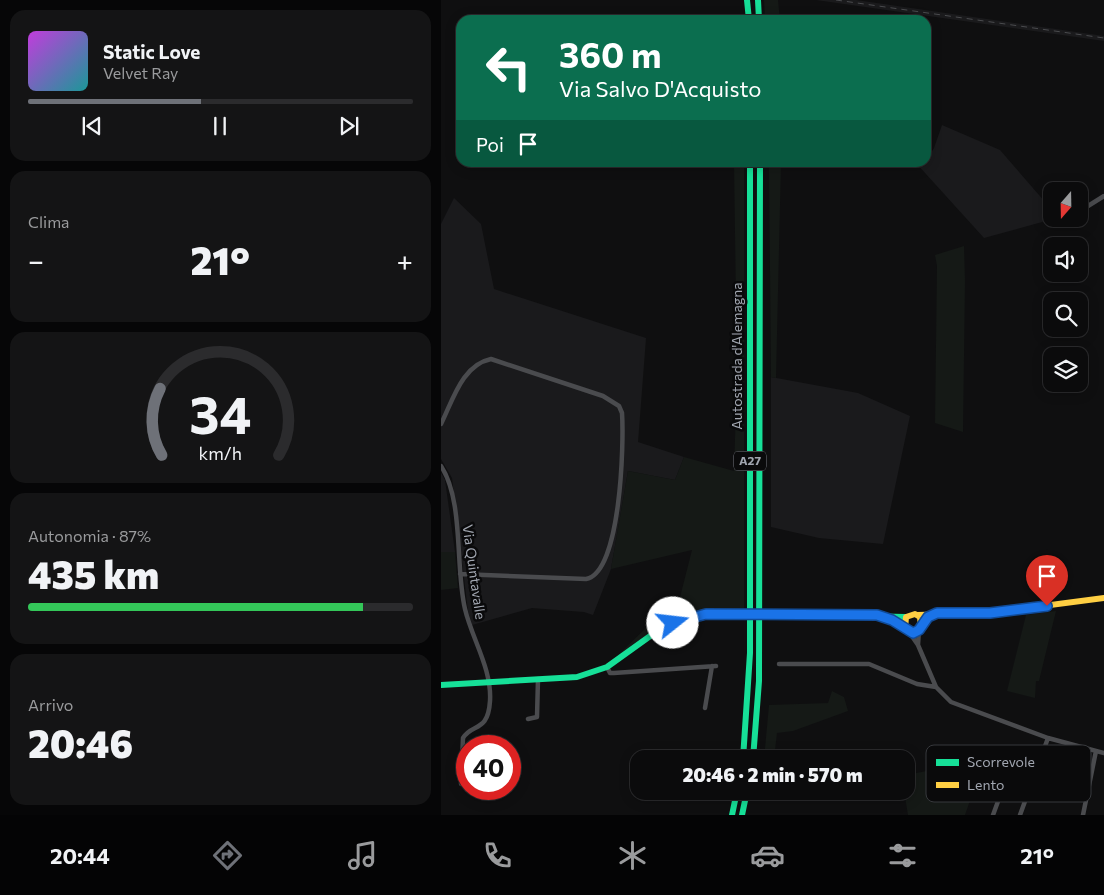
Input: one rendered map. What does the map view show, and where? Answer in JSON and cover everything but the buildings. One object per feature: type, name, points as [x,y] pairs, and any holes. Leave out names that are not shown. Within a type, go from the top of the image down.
[{"type":"main road","points":[[747,0],[748,15]]},
{"type":"main road","points":[[758,0],[759,15]]},
{"type":"main road","name":"Autostrada d'Alemagna","points":[[744,750],[749,683],[750,167]]},
{"type":"main road","name":"Autostrada d'Alemagna","points":[[754,750],[759,681],[760,167]]},
{"type":"main road","points":[[441,685],[577,677],[607,667],[673,623],[706,614],[906,616],[910,614],[937,613],[990,613],[1104,598]]},
{"type":"main road","points":[[877,615],[892,620],[913,633],[920,628],[928,617],[937,613]]},
{"type":"main road","points":[[917,615],[920,628]]},
{"type":"main road","points":[[906,616],[903,620],[907,630]]},
{"type":"main road","points":[[732,815],[735,800]]},
{"type":"main road","points":[[742,815],[745,800]]},
{"type":"street","points":[[1089,205],[1104,196]]},
{"type":"street","points":[[441,424],[467,373],[482,361],[491,359],[603,396],[619,406],[622,413],[615,525],[605,564],[598,574],[586,579],[460,574]]},
{"type":"street","name":"Via Quintavalle","points":[[441,466],[453,497],[460,574],[468,623],[489,681],[490,702],[485,721],[481,726],[467,732],[465,735]]},
{"type":"street","points":[[918,645],[920,628]]},
{"type":"street","points":[[907,630],[918,645],[935,687],[943,696],[958,704],[1072,745]]},
{"type":"street","points":[[779,664],[869,664],[917,684],[935,687]]},
{"type":"street","points":[[607,667],[610,673],[614,673],[714,666],[705,708]]},
{"type":"street","points":[[528,719],[537,717],[538,679]]},
{"type":"street","points":[[1046,745],[1049,738]]},
{"type":"street","points":[[1091,751],[1104,753]]},
{"type":"street","points":[[1091,776],[1096,752]]},
{"type":"street","points":[[993,815],[998,802]]},
{"type":"street","points":[[1020,815],[1024,802]]},
{"type":"street","points":[[1083,815],[1086,802]]},
{"type":"shaded area","points":[[764,0],[778,0],[780,15],[765,15]]},
{"type":"shaded area","points":[[816,0],[856,0],[1104,36],[1104,41],[931,15]]},
{"type":"shaded area","points":[[942,125],[1000,150],[1043,200],[1043,222],[984,238],[920,167],[931,167],[931,153]]},
{"type":"shaded area","points":[[734,167],[744,167],[744,610],[703,611],[671,621],[611,662],[647,627],[677,609],[692,550],[611,569],[628,471],[675,480],[684,457],[734,471],[737,374]]},
{"type":"shaded area","points":[[769,167],[781,167],[776,378],[771,377]]},
{"type":"shaded area","points":[[454,198],[481,224],[494,289],[646,338],[638,442],[684,457],[675,480],[628,471],[611,569],[593,615],[584,612],[532,608],[472,625],[468,611],[452,478],[441,459],[441,224]]},
{"type":"shaded area","points":[[964,246],[963,432],[935,423],[937,266],[935,255]]},
{"type":"shaded area","points":[[771,377],[858,393],[910,416],[883,544],[819,538],[771,527]]},
{"type":"shaded area","points":[[441,473],[445,480],[455,552],[441,552]]},
{"type":"shaded area","points":[[441,552],[455,552],[458,588],[441,590]]},
{"type":"shaded area","points":[[1056,611],[1039,681],[1036,681],[1035,698],[1007,691],[1026,615]]},
{"type":"shaded area","points":[[832,691],[844,697],[848,711],[793,731],[777,733],[775,750],[765,750],[769,705],[828,703]]},
{"type":"shaded area","points":[[926,771],[926,802],[970,802],[965,815],[908,815],[906,800],[915,800],[915,773]]},
{"type":"railway","points":[[836,0],[1104,38]]},
{"type":"traffic: fast","points":[[747,0],[748,15]]},
{"type":"traffic: fast","points":[[758,0],[759,15]]},
{"type":"traffic: fast","points":[[744,750],[750,653],[750,167]]},
{"type":"traffic: fast","points":[[754,750],[759,681],[760,167]]},
{"type":"traffic: fast","points":[[441,685],[577,677],[607,667],[653,634],[673,623],[706,614],[733,614]]},
{"type":"traffic: fast","points":[[733,614],[774,614]]},
{"type":"traffic: fast","points":[[774,614],[906,617]]},
{"type":"traffic: fast","points":[[732,815],[735,800]]},
{"type":"traffic: fast","points":[[742,815],[745,800]]},
{"type":"traffic: slow","points":[[917,615],[990,613],[1104,598]]},
{"type":"traffic: slow","points":[[885,617],[892,620],[905,629],[912,633],[921,627],[920,617],[915,614],[906,617],[905,629]]},
{"type":"route","points":[[673,623],[706,614],[877,615],[892,620],[913,633],[919,630],[928,617],[937,613],[990,613],[1047,606]]}]
